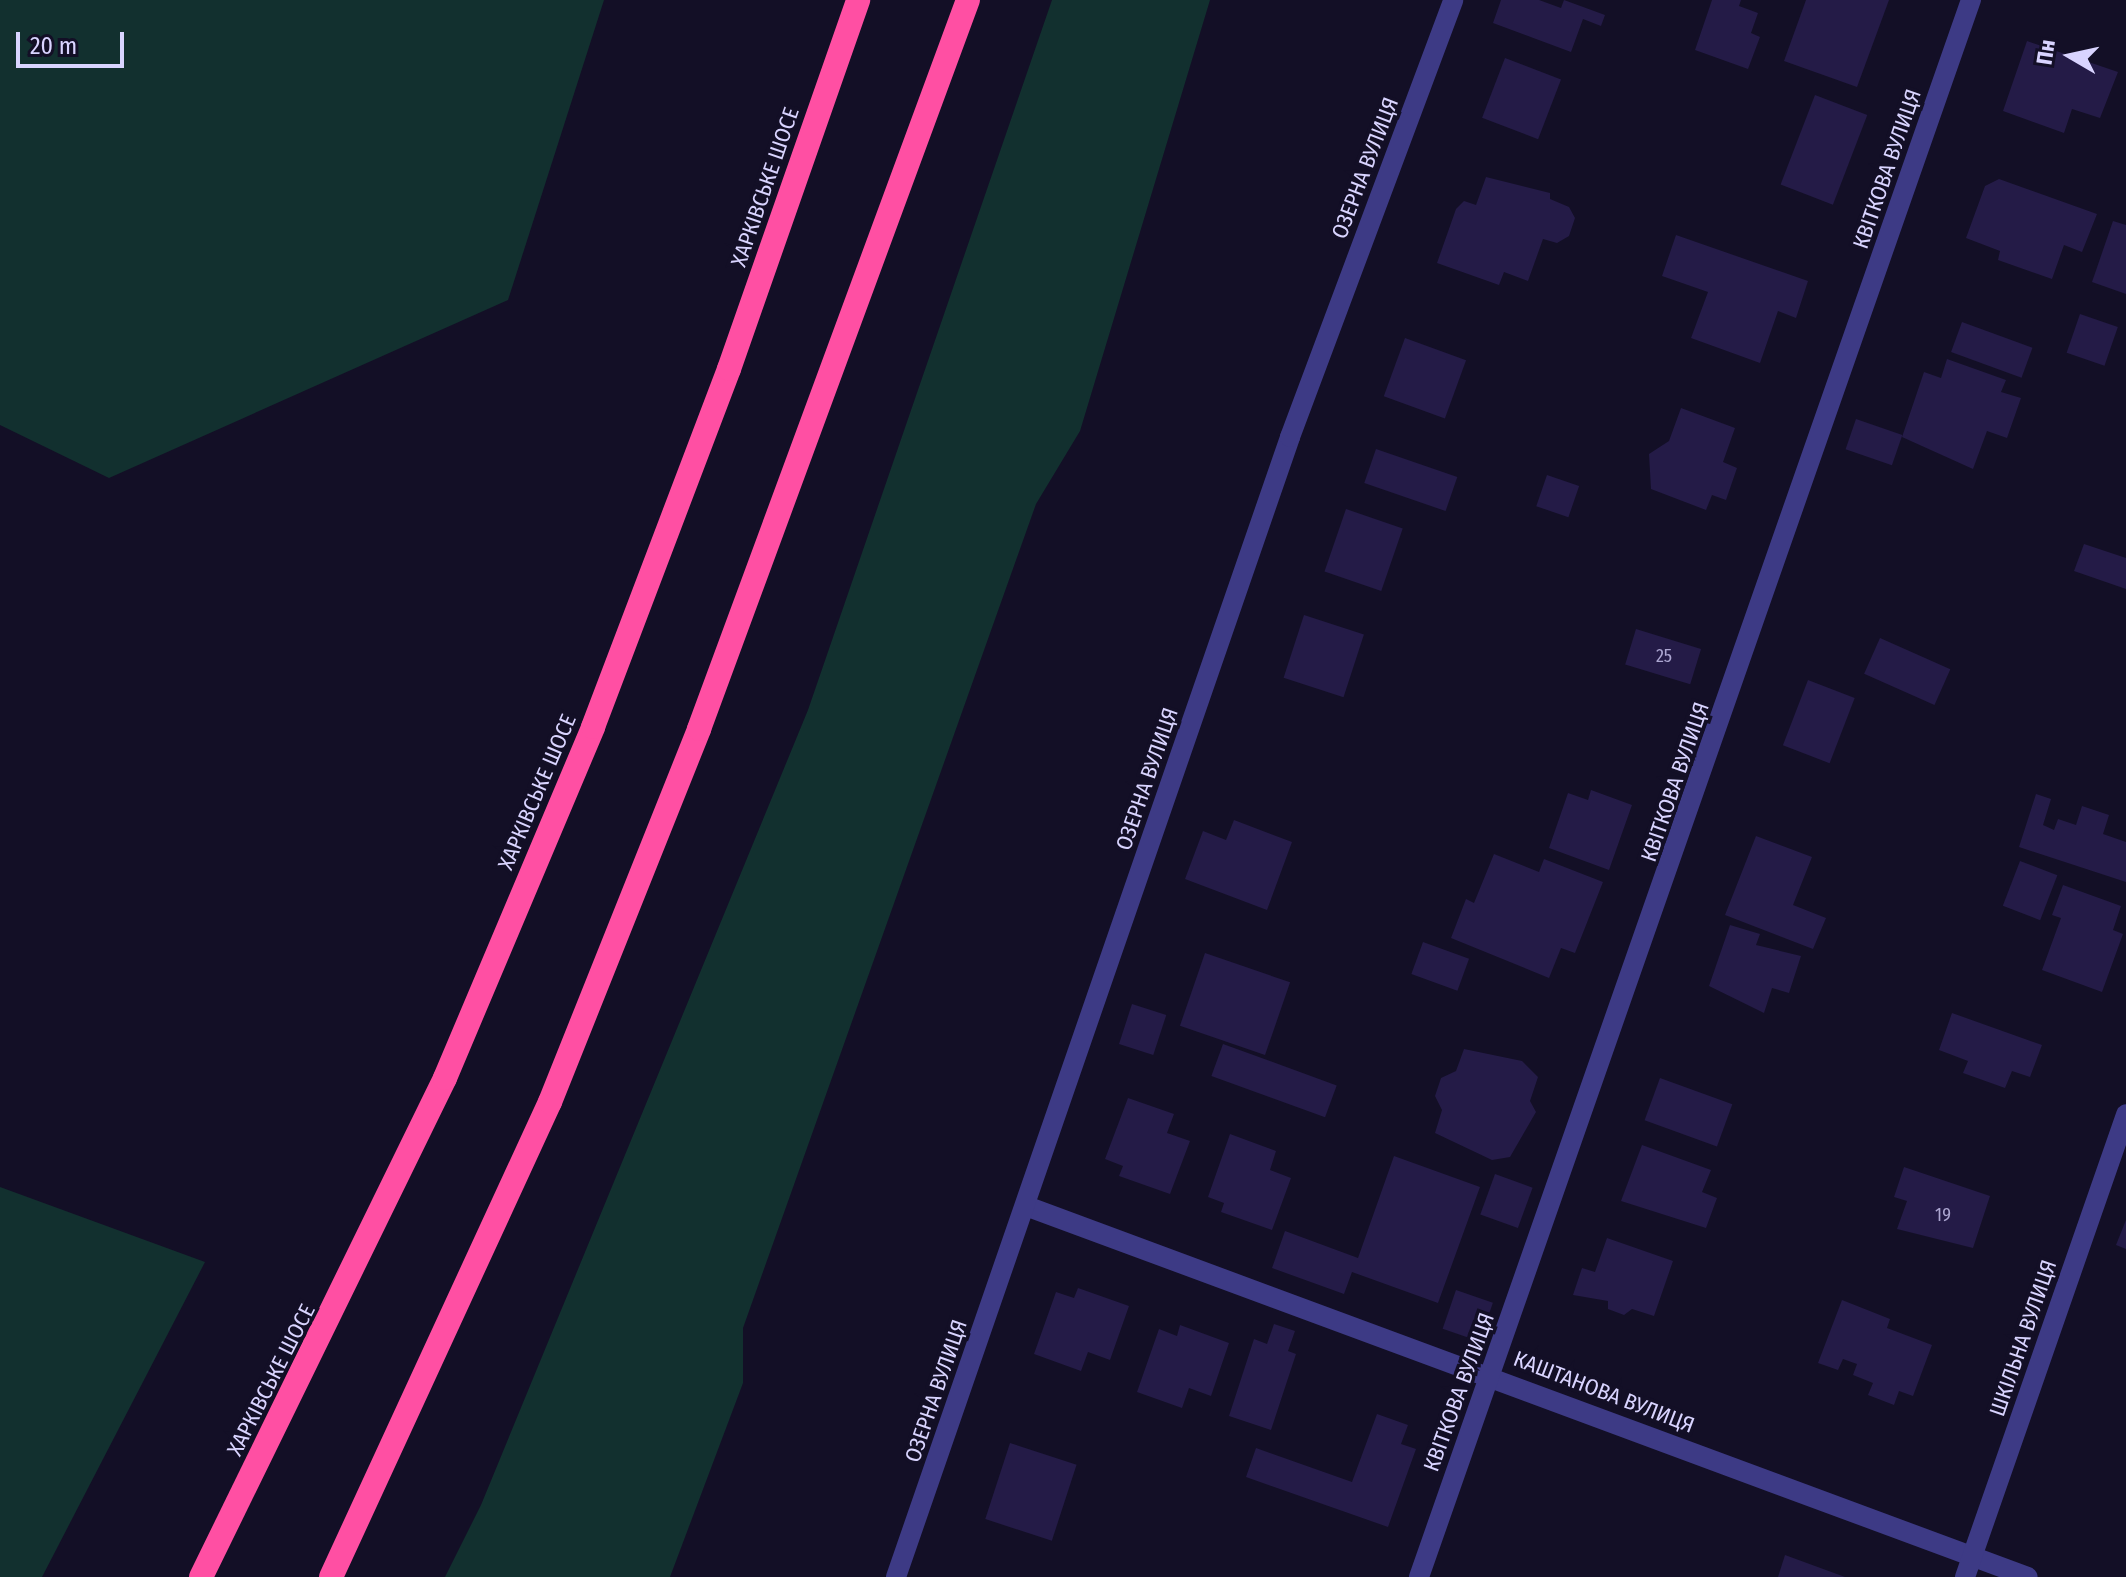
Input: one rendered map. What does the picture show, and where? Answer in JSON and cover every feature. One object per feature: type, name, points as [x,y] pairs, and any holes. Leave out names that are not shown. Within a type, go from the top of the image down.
[{"type":"highway","name":"ХАРКІВСЬКЕ ШОСЕ","points":[[201,1577],[445,1078],[593,727],[729,369],[858,0]]},
{"type":"highway","points":[[331,1577],[550,1102],[699,729],[968,0]]},
{"type":"street","name":"ОЗЕРНА ВУЛИЦЯ","points":[[896,1577],[1290,437],[1453,0]]},
{"type":"street","name":"КВІТКОВА ВУЛИЦЯ","points":[[1419,1577],[1971,0]]},
{"type":"street","name":"ШКІЛЬНА ВУЛИЦЯ","points":[[1965,1577],[2126,1114]]},
{"type":"street","name":"КАШТАНОВА ВУЛИЦЯ","points":[[1026,1206],[1491,1375],[2028,1577]]},
{"type":"green space","points":[[0,0],[604,0],[508,300],[109,478],[0,425]]},
{"type":"green space","points":[[1052,0],[1210,0],[1080,431],[1036,504],[743,1328],[743,1383],[670,1577],[445,1577],[481,1505],[808,710]]},
{"type":"green space","points":[[0,1187],[205,1262],[42,1577],[0,1577]]},
{"type":"building","points":[[1501,0],[1539,0],[1561,8],[1564,0],[1605,15],[1601,26],[1583,19],[1571,52],[1493,23]]},
{"type":"building","points":[[1712,0],[1741,0],[1739,6],[1758,13],[1751,33],[1760,37],[1748,69],[1695,50]]},
{"type":"building","points":[[1806,0],[1889,0],[1857,87],[1784,61]]},
{"type":"building","points":[[2027,41],[2118,72],[2100,118],[2072,109],[2064,133],[2003,111]]},
{"type":"building","points":[[1505,58],[1561,80],[1538,139],[1482,118]]},
{"type":"building","points":[[1815,95],[1867,115],[1833,205],[1781,185]]},
{"type":"building","points":[[1486,177],[1550,193],[1550,199],[1569,207],[1575,218],[1569,236],[1557,243],[1543,239],[1528,281],[1504,272],[1499,285],[1437,263],[1456,209],[1464,201],[1476,205]]},
{"type":"building","points":[[1999,179],[2097,214],[2082,252],[2064,245],[2052,279],[1998,260],[2000,251],[1966,238],[1985,186]]},
{"type":"building","points":[[2113,221],[2126,225],[2126,294],[2092,282]]},
{"type":"building","points":[[1676,235],[1808,281],[1796,318],[1778,311],[1760,363],[1691,338],[1708,292],[1662,276]]},
{"type":"building","points":[[2080,314],[2118,327],[2104,366],[2067,353]]},
{"type":"building","points":[[1962,322],[2032,348],[2022,378],[1951,352]]},
{"type":"building","points":[[1405,338],[1466,360],[1445,418],[1384,396]]},
{"type":"building","points":[[1947,359],[2006,380],[2001,392],[2021,398],[2007,438],[1987,431],[1973,469],[1902,437],[1924,372],[1941,378]]},
{"type":"building","points":[[1681,408],[1735,428],[1723,462],[1737,468],[1726,500],[1712,495],[1706,510],[1651,489],[1649,454],[1669,441]]},
{"type":"building","points":[[1856,419],[1902,435],[1892,465],[1846,449]]},
{"type":"building","points":[[1376,449],[1457,477],[1446,511],[1364,483]]},
{"type":"building","points":[[1547,475],[1579,486],[1568,517],[1536,506]]},
{"type":"building","points":[[1346,509],[1403,529],[1381,591],[1325,571]]},
{"type":"building","points":[[2084,544],[2126,558],[2126,589],[2074,571]]},
{"type":"building","points":[[1304,615],[1364,634],[1344,697],[1284,678]]},
{"type":"building","points":[[1636,629],[1701,649],[1690,684],[1625,664]]},
{"type":"building","points":[[1880,638],[1950,669],[1934,705],[1864,674]]},
{"type":"building","points":[[1808,680],[1855,698],[1830,763],[1783,745]]},
{"type":"building","points":[[1591,790],[1632,805],[1609,870],[1549,848],[1568,793],[1588,800]]},
{"type":"building","points":[[2036,794],[2051,799],[2043,825],[2054,830],[2058,819],[2076,825],[2082,806],[2109,815],[2103,834],[2126,842],[2126,882],[2019,847]]},
{"type":"building","points":[[1234,820],[1292,842],[1267,910],[1185,879],[1203,831],[1226,840]]},
{"type":"building","points":[[1756,836],[1812,857],[1793,905],[1826,918],[1813,949],[1725,915]]},
{"type":"building","points":[[1494,854],[1539,872],[1544,859],[1603,882],[1575,953],[1561,948],[1549,978],[1451,938],[1466,899],[1474,903]]},
{"type":"building","points":[[2020,861],[2057,875],[2040,920],[2003,906]]},
{"type":"building","points":[[2063,885],[2121,906],[2113,930],[2123,934],[2102,992],[2042,970],[2061,918],[2052,915]]},
{"type":"building","points":[[1730,925],[1760,934],[1756,945],[1801,956],[1789,993],[1772,988],[1764,1013],[1709,986]]},
{"type":"building","points":[[1423,942],[1469,959],[1457,991],[1411,974]]},
{"type":"building","points":[[1205,953],[1290,982],[1265,1055],[1180,1026]]},
{"type":"building","points":[[1132,1004],[1166,1015],[1153,1055],[1119,1044]]},
{"type":"building","points":[[1952,1013],[2042,1045],[2030,1077],[2012,1071],[2005,1088],[1963,1073],[1968,1061],[1939,1050]]},
{"type":"building","points":[[1223,1044],[1337,1085],[1325,1117],[1211,1076]]},
{"type":"building","points":[[1464,1049],[1522,1061],[1538,1077],[1530,1101],[1536,1112],[1510,1157],[1492,1160],[1435,1133],[1442,1110],[1435,1096],[1441,1078],[1456,1071]]},
{"type":"building","points":[[1660,1078],[1732,1104],[1717,1147],[1645,1120]]},
{"type":"building","points":[[1128,1098],[1174,1114],[1167,1133],[1190,1141],[1170,1194],[1119,1176],[1123,1166],[1105,1159]]},
{"type":"building","points":[[1230,1134],[1276,1151],[1270,1170],[1291,1178],[1272,1230],[1221,1212],[1224,1203],[1208,1197]]},
{"type":"building","points":[[1642,1145],[1711,1170],[1702,1192],[1717,1198],[1706,1228],[1621,1201]]},
{"type":"building","points":[[1394,1156],[1480,1187],[1438,1303],[1352,1272],[1344,1294],[1272,1268],[1285,1231],[1358,1258]]},
{"type":"building","points":[[1904,1167],[1990,1196],[1973,1248],[1897,1229],[1907,1201],[1894,1197]]},
{"type":"building","points":[[1495,1174],[1533,1188],[1518,1228],[1480,1214]]},
{"type":"building","points":[[2126,1220],[2126,1249],[2116,1245]]},
{"type":"building","points":[[1607,1238],[1673,1261],[1654,1316],[1632,1309],[1624,1315],[1608,1309],[1608,1301],[1573,1295],[1582,1268],[1595,1272]]},
{"type":"building","points":[[1078,1288],[1129,1306],[1110,1360],[1088,1352],[1081,1371],[1034,1354],[1056,1292],[1074,1298]]},
{"type":"building","points":[[1456,1290],[1493,1303],[1480,1341],[1443,1329]]},
{"type":"building","points":[[1842,1300],[1890,1319],[1887,1328],[1932,1345],[1913,1396],[1899,1391],[1894,1405],[1868,1395],[1873,1383],[1853,1375],[1857,1364],[1843,1359],[1838,1370],[1818,1363]]},
{"type":"building","points":[[1274,1324],[1295,1331],[1288,1351],[1296,1354],[1271,1430],[1229,1416],[1254,1339],[1267,1344]]},
{"type":"building","points":[[1180,1325],[1229,1343],[1211,1396],[1189,1388],[1182,1408],[1137,1392],[1159,1329],[1177,1336]]},
{"type":"building","points":[[1377,1414],[1408,1425],[1401,1444],[1416,1449],[1388,1527],[1246,1477],[1256,1448],[1352,1482]]},
{"type":"building","points":[[1010,1443],[1077,1465],[1052,1541],[985,1519]]},
{"type":"building","points":[[1785,1555],[1845,1577],[1778,1577]]}]
